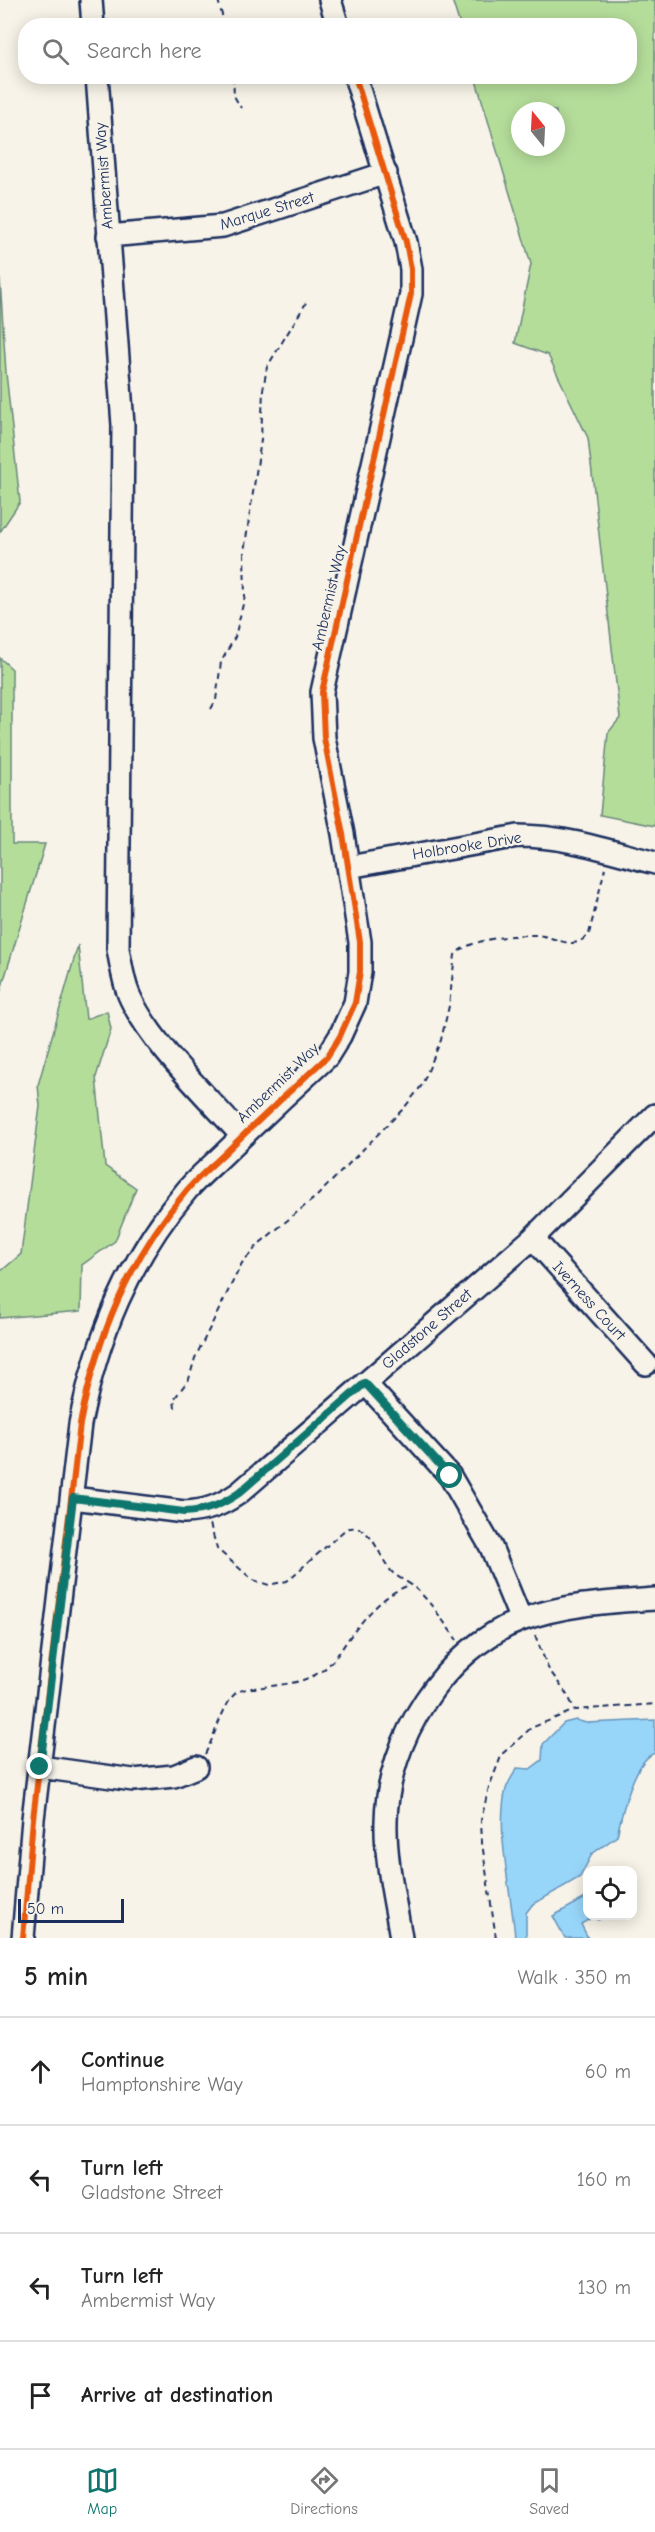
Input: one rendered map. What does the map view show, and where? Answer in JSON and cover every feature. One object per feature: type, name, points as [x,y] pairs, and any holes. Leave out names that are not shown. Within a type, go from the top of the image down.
[{"type":"street","points":[[92,0],[93,18]]},
{"type":"street","points":[[330,0],[336,18]]},
{"type":"street","name":"Ambermist Way","points":[[98,84],[123,425],[118,949],[128,993],[141,1017],[153,1035],[242,1136]]},
{"type":"street","name":"Ambermist Way","points":[[23,1938],[33,1819],[80,1424],[88,1383],[111,1312],[136,1263],[158,1228],[189,1188],[327,1057],[340,1036],[355,1003],[360,972],[360,942],[349,867],[324,738],[322,693],[411,294],[411,269],[406,242],[358,84]]},
{"type":"street","name":"Marque Street","points":[[108,236],[223,226],[386,173]]},
{"type":"street","name":"Holbrooke Drive","points":[[349,867],[518,836],[568,839],[655,863]]},
{"type":"street","name":"Gladstone Street","points":[[73,1498],[184,1512],[207,1510],[239,1493],[533,1238],[655,1115]]},
{"type":"street","name":"Iverness Court","points":[[533,1238],[646,1364]]},
{"type":"street","points":[[365,1383],[450,1476],[490,1547],[525,1619]]},
{"type":"street","points":[[401,1938],[387,1846],[389,1791],[398,1756],[417,1714],[450,1669],[499,1630],[525,1619],[560,1609],[655,1599]]},
{"type":"street","points":[[40,1767],[133,1780],[174,1776],[196,1767]]},
{"type":"path","points":[[218,0],[223,18]]},
{"type":"path","points":[[233,84],[234,96],[241,108]]},
{"type":"path","points":[[211,709],[222,688],[221,662],[235,637],[245,596],[244,552],[261,440],[263,390],[267,367],[306,303]]},
{"type":"path","points":[[175,1408],[174,1399],[189,1379],[195,1358],[242,1263],[267,1237],[318,1195],[405,1107],[422,1085],[441,1040],[449,1006],[455,956],[459,949],[475,942],[537,934],[573,943],[583,940],[589,934],[609,850]]},
{"type":"path","points":[[207,1510],[217,1549],[253,1580],[261,1583],[278,1584],[287,1581],[330,1543],[354,1527],[365,1533],[393,1573],[423,1596],[467,1654]]},
{"type":"path","points":[[196,1767],[214,1739],[229,1701],[236,1694],[246,1689],[284,1685],[311,1678],[336,1658],[368,1614],[395,1591],[411,1585]]},
{"type":"path","points":[[525,1619],[548,1668],[568,1696],[574,1710]]},
{"type":"path","points":[[496,1938],[482,1843],[481,1821],[489,1787],[502,1754],[531,1728],[574,1710],[655,1704]]},
{"type":"green space","points":[[452,0],[655,0],[655,826],[600,815],[608,733],[620,718],[588,438],[548,355],[515,343],[531,264],[477,84],[637,84],[637,18],[458,18]]},
{"type":"green space","points":[[0,279],[6,373],[20,502],[0,532]]},
{"type":"green space","points":[[0,658],[12,669],[12,844],[45,844],[0,993]]},
{"type":"green space","points":[[78,945],[86,1019],[107,1011],[111,1029],[96,1077],[105,1166],[136,1188],[115,1241],[82,1265],[81,1311],[0,1318],[0,1272],[21,1254],[40,1106],[38,1085]]},
{"type":"water","points":[[576,1720],[586,1723],[655,1720],[655,1753],[648,1757],[635,1777],[625,1803],[617,1836],[592,1854],[586,1866],[583,1866],[580,1877],[532,1905],[526,1913],[526,1938],[515,1938],[503,1843],[503,1806],[506,1789],[517,1768],[530,1769],[542,1760],[543,1744],[564,1723]]},
{"type":"water","points":[[583,1899],[583,1920],[588,1920],[581,1924],[588,1938],[565,1938],[553,1916]]},
{"type":"cycle path","points":[[23,1938],[33,1819],[80,1424],[106,1329],[132,1271],[166,1216],[196,1180],[327,1057],[340,1036],[355,1003],[360,972],[360,942],[343,834],[324,738],[322,692],[411,294],[411,269],[406,242],[357,84]]},
{"type":"route","points":[[40,1767],[66,1540],[73,1498],[184,1512],[202,1511],[220,1505],[239,1493],[365,1383],[450,1476]]}]
